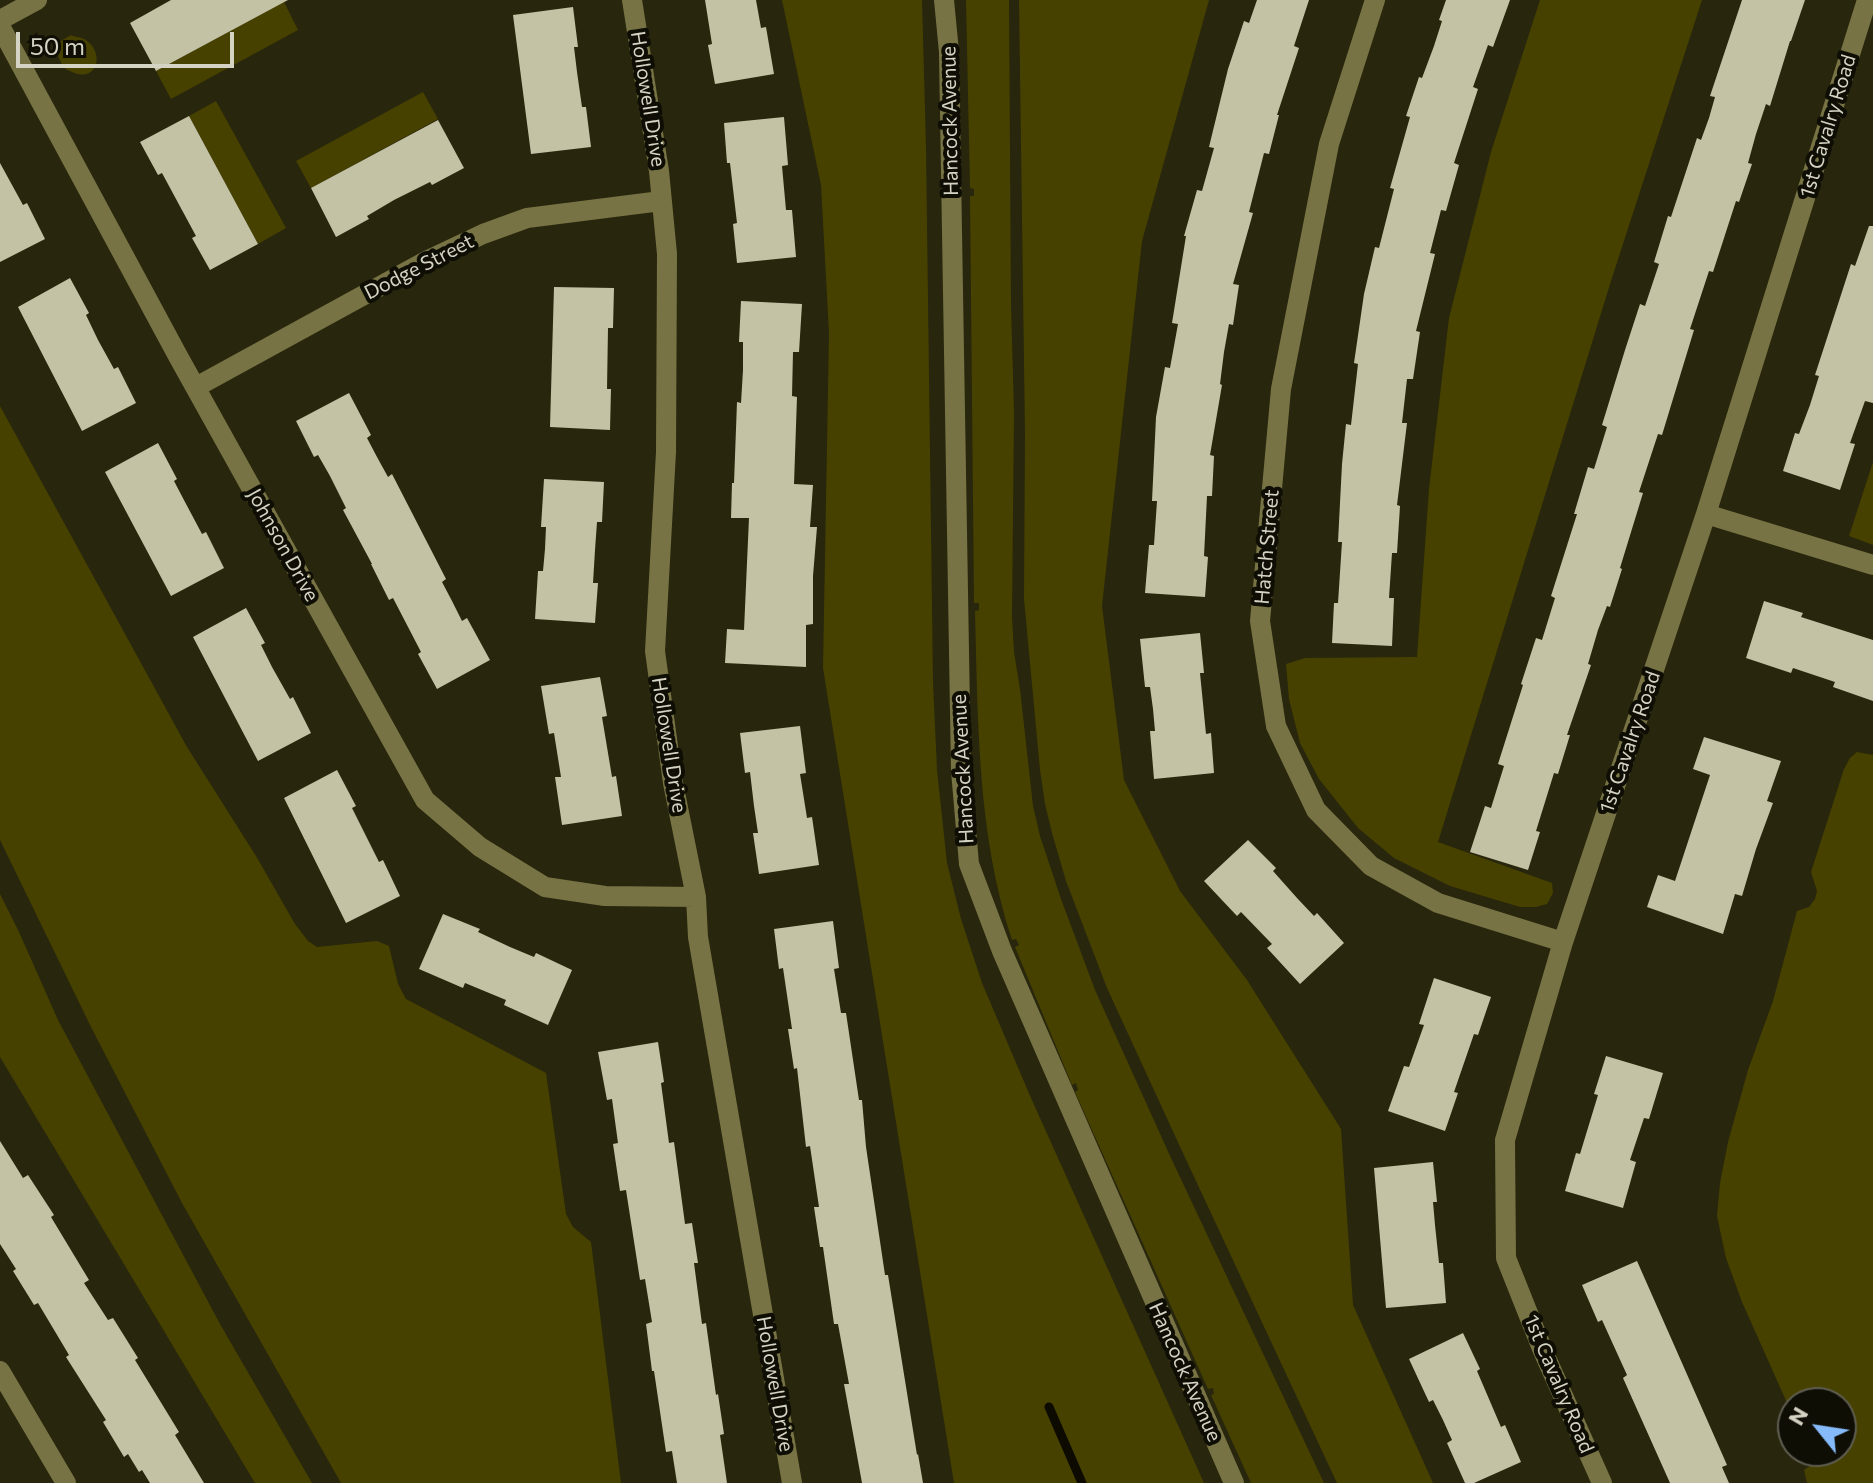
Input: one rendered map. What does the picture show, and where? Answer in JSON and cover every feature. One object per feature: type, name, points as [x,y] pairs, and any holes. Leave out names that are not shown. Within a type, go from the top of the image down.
[{"type":"street","points":[[0,23],[37,0]]},
{"type":"street","name":"Hollowell Drive","points":[[632,0],[659,171],[667,254],[666,436],[655,651],[673,783],[696,897],[698,937],[792,1483]]},
{"type":"street","name":"Hancock Avenue","points":[[944,0],[950,67],[961,771],[969,864],[1013,978],[1234,1483]]},
{"type":"street","name":"Hatch Street","points":[[1375,0],[1329,144],[1281,389],[1260,621],[1276,726],[1316,810],[1371,866],[1438,903],[1563,942]]},
{"type":"street","name":"1st Cavalry Road","points":[[1602,1483],[1543,1351],[1506,1258],[1505,1140],[1563,942],[1706,514],[1867,0]]},
{"type":"street","name":"Johnson Drive","points":[[0,23],[196,387],[425,800],[480,847],[545,887],[605,896],[696,897]]},
{"type":"street","name":"Dodge Street","points":[[196,387],[426,261],[483,234],[527,218],[661,201]]},
{"type":"street","points":[[1706,514],[1873,565]]},
{"type":"street","points":[[0,1371],[66,1483]]},
{"type":"shaded area","points":[[782,0],[922,0],[933,682],[937,770],[947,863],[982,983],[1204,1483],[954,1483],[823,668],[829,333],[821,185]]},
{"type":"shaded area","points":[[966,0],[1009,0],[1014,411],[1012,617],[1033,806],[1040,836],[1095,990],[1324,1483],[1251,1483],[1211,1395],[1214,1394],[1213,1388],[1208,1389],[1075,1092],[1078,1090],[1076,1083],[1072,1085],[1015,947],[1019,945],[1016,939],[1012,940],[1000,900],[986,818],[977,695],[975,611],[979,610],[979,603],[974,603],[970,196],[974,196],[974,189],[970,188]]},
{"type":"shaded area","points":[[1019,0],[1209,0],[1142,241],[1102,606],[1124,780],[1180,891],[1247,980],[1341,1129],[1353,1305],[1433,1483],[1337,1483],[1107,988],[1066,881],[1052,833],[1040,770],[1024,599]]},
{"type":"shaded area","points":[[1540,0],[1702,0],[1611,281],[1438,842],[1552,883],[1553,893],[1547,904],[1520,907],[1450,886],[1394,858],[1358,828],[1319,779],[1300,743],[1289,699],[1286,664],[1305,658],[1417,657],[1429,489],[1449,318],[1491,152]]},
{"type":"shaded area","points":[[284,2],[298,30],[171,99],[156,71]]},
{"type":"shaded area","points":[[71,35],[84,39],[95,50],[96,64],[88,73],[67,70],[59,58],[54,45]]},
{"type":"shaded area","points":[[423,92],[438,119],[311,188],[296,161]]},
{"type":"shaded area","points":[[216,101],[286,228],[258,244],[189,116]]},
{"type":"shaded area","points":[[0,406],[187,747],[308,941],[317,947],[377,941],[389,946],[398,984],[406,999],[546,1073],[566,1214],[573,1227],[591,1242],[621,1483],[341,1483],[182,1203],[91,1027],[0,840]]},
{"type":"shaded area","points":[[1873,462],[1873,545],[1849,536]]},
{"type":"shaded area","points":[[1857,752],[1873,755],[1873,1483],[1807,1483],[1804,1470],[1808,1467],[1857,1467],[1857,1387],[1780,1387],[1742,1302],[1726,1258],[1717,1216],[1728,1142],[1748,1070],[1773,1001],[1797,911],[1809,907],[1815,899],[1817,891],[1811,872],[1850,758]]},
{"type":"shaded area","points":[[0,894],[58,1020],[220,1324],[312,1483],[255,1483],[0,1057]]},
{"type":"building","points":[[171,0],[288,0],[156,71],[130,23]]},
{"type":"building","points":[[705,0],[756,0],[761,28],[766,27],[774,74],[715,84]]},
{"type":"building","points":[[1257,0],[1309,0],[1294,46],[1299,48],[1277,115],[1269,154],[1264,153],[1249,212],[1253,213],[1233,284],[1239,285],[1233,325],[1229,324],[1224,352],[1222,385],[1210,455],[1214,456],[1212,496],[1207,496],[1205,597],[1145,593],[1149,545],[1154,545],[1157,501],[1152,501],[1156,417],[1165,367],[1170,368],[1178,324],[1172,323],[1184,236],[1197,190],[1202,191],[1214,148],[1209,147],[1228,69],[1244,21],[1249,23]]},
{"type":"building","points":[[1446,0],[1510,0],[1493,47],[1488,45],[1473,87],[1478,89],[1454,163],[1459,165],[1446,211],[1441,210],[1430,253],[1435,254],[1416,331],[1420,332],[1413,379],[1407,379],[1402,423],[1407,423],[1397,505],[1400,506],[1397,553],[1392,553],[1389,598],[1394,598],[1392,646],[1332,643],[1342,542],[1338,542],[1342,464],[1346,424],[1351,425],[1358,364],[1354,363],[1364,294],[1394,189],[1390,188],[1410,117],[1406,116],[1419,77],[1422,78],[1434,46]]},
{"type":"building","points":[[1742,0],[1805,0],[1770,106],[1766,104],[1756,134],[1748,163],[1752,164],[1739,202],[1736,201],[1690,329],[1694,330],[1662,435],[1658,434],[1639,492],[1643,493],[1622,569],[1610,607],[1607,606],[1598,630],[1588,664],[1591,665],[1567,735],[1570,735],[1558,774],[1554,773],[1536,831],[1540,832],[1528,870],[1470,852],[1485,806],[1491,808],[1504,766],[1498,764],[1536,638],[1542,640],[1555,598],[1551,596],[1588,467],[1594,469],[1607,427],[1602,425],[1625,350],[1640,304],[1645,306],[1659,264],[1654,262],[1668,216],[1671,217],[1697,138],[1701,140],[1709,118],[1715,97],[1710,96]]},
{"type":"building","points":[[573,7],[578,47],[574,47],[577,72],[582,107],[586,107],[591,147],[531,154],[513,15]]},
{"type":"building","points":[[189,116],[258,244],[210,270],[192,238],[196,236],[162,173],[158,175],[140,142]]},
{"type":"building","points":[[784,117],[788,165],[782,166],[786,210],[792,210],[796,257],[737,263],[733,224],[737,223],[724,123]]},
{"type":"building","points":[[438,120],[464,168],[394,200],[367,216],[369,219],[336,237],[311,188]]},
{"type":"building","points":[[0,163],[23,205],[27,203],[45,239],[0,262]]},
{"type":"building","points":[[1869,226],[1873,226],[1873,403],[1865,401],[1850,443],[1855,444],[1840,490],[1783,471],[1795,433],[1799,434],[1810,405],[1819,376],[1815,375],[1851,264],[1855,266]]},
{"type":"building","points":[[70,278],[89,313],[86,315],[98,340],[114,369],[118,367],[136,403],[82,431],[18,307]]},
{"type":"building","points":[[554,287],[614,288],[613,328],[608,328],[610,430],[550,427]]},
{"type":"building","points":[[741,301],[802,304],[799,352],[793,352],[792,396],[797,397],[794,484],[813,485],[810,527],[817,527],[813,624],[806,625],[806,667],[725,663],[727,629],[744,630],[749,518],[731,518],[737,402],[741,403],[743,370],[743,342],[739,342]]},
{"type":"building","points":[[349,393],[371,435],[367,438],[388,477],[392,474],[446,579],[442,582],[462,621],[467,618],[490,660],[437,689],[393,598],[389,600],[343,510],[346,508],[330,476],[318,455],[314,457],[296,421]]},
{"type":"building","points":[[158,443],[185,502],[202,534],[206,532],[224,568],[171,596],[105,472]]},
{"type":"building","points":[[544,479],[604,482],[602,522],[597,522],[595,550],[593,583],[598,583],[595,623],[535,619],[538,571],[543,571],[545,549],[546,527],[541,527]]},
{"type":"building","points":[[1764,601],[1803,613],[1801,617],[1873,640],[1873,701],[1833,687],[1835,682],[1793,668],[1791,673],[1746,658]]},
{"type":"building","points":[[246,608],[265,643],[261,645],[272,667],[290,699],[293,697],[311,733],[258,761],[193,637]]},
{"type":"building","points":[[1200,633],[1206,734],[1211,733],[1214,773],[1154,779],[1150,731],[1155,731],[1153,709],[1150,687],[1145,687],[1140,639]]},
{"type":"building","points":[[600,677],[607,716],[602,717],[622,816],[562,825],[555,777],[561,777],[554,733],[549,734],[541,686]]},
{"type":"building","points":[[800,726],[806,773],[800,774],[807,818],[812,817],[819,865],[759,874],[753,833],[758,833],[750,772],[745,773],[740,733]]},
{"type":"building","points":[[1704,737],[1781,761],[1767,801],[1773,803],[1742,896],[1735,894],[1723,934],[1647,907],[1658,875],[1675,881],[1710,775],[1693,769]]},
{"type":"building","points":[[337,770],[379,862],[383,860],[400,896],[346,923],[284,798]]},
{"type":"building","points":[[1248,840],[1276,868],[1273,871],[1297,898],[1314,916],[1317,913],[1344,943],[1300,984],[1267,948],[1272,944],[1241,912],[1237,916],[1204,881]]},
{"type":"building","points":[[443,914],[480,929],[478,932],[510,947],[534,957],[536,953],[572,970],[548,1025],[504,1005],[506,1000],[465,983],[463,988],[419,969]]},
{"type":"building","points":[[833,921],[839,968],[834,969],[841,1013],[846,1013],[859,1100],[862,1100],[885,1275],[888,1275],[923,1483],[862,1483],[844,1384],[849,1384],[838,1324],[834,1324],[823,1247],[820,1247],[814,1207],[819,1207],[810,1146],[806,1147],[797,1068],[794,1069],[788,1029],[792,1029],[774,929]]},
{"type":"building","points":[[1434,978],[1491,997],[1478,1035],[1474,1034],[1454,1092],[1458,1093],[1445,1131],[1388,1111],[1404,1066],[1409,1067],[1424,1025],[1419,1024]]},
{"type":"building","points":[[658,1042],[669,1143],[674,1142],[685,1224],[692,1223],[702,1324],[706,1323],[724,1434],[720,1435],[727,1483],[677,1483],[672,1451],[666,1452],[646,1324],[652,1322],[645,1279],[640,1280],[626,1190],[620,1191],[613,1144],[618,1143],[612,1099],[607,1100],[598,1052]]},
{"type":"building","points":[[1606,1056],[1663,1073],[1649,1119],[1644,1118],[1630,1160],[1636,1162],[1623,1208],[1565,1191],[1598,1095],[1594,1094]]},
{"type":"building","points":[[0,1141],[23,1178],[28,1175],[54,1215],[51,1217],[89,1280],[84,1283],[108,1320],[113,1318],[138,1358],[135,1360],[179,1432],[175,1435],[204,1483],[150,1483],[128,1454],[124,1457],[103,1422],[106,1420],[66,1357],[69,1355],[38,1303],[34,1305],[0,1244]]},
{"type":"building","points":[[1433,1162],[1437,1202],[1433,1202],[1435,1225],[1439,1263],[1443,1263],[1446,1303],[1386,1308],[1374,1168]]},
{"type":"building","points":[[1637,1261],[1727,1465],[1722,1467],[1729,1483],[1670,1483],[1623,1378],[1627,1375],[1582,1285]]},
{"type":"building","points":[[1463,1333],[1501,1427],[1505,1425],[1521,1462],[1474,1483],[1465,1483],[1447,1443],[1452,1440],[1443,1420],[1433,1400],[1429,1402],[1409,1359]]},
{"type":"waterway","points":[[1049,1407],[1082,1483]]}]
